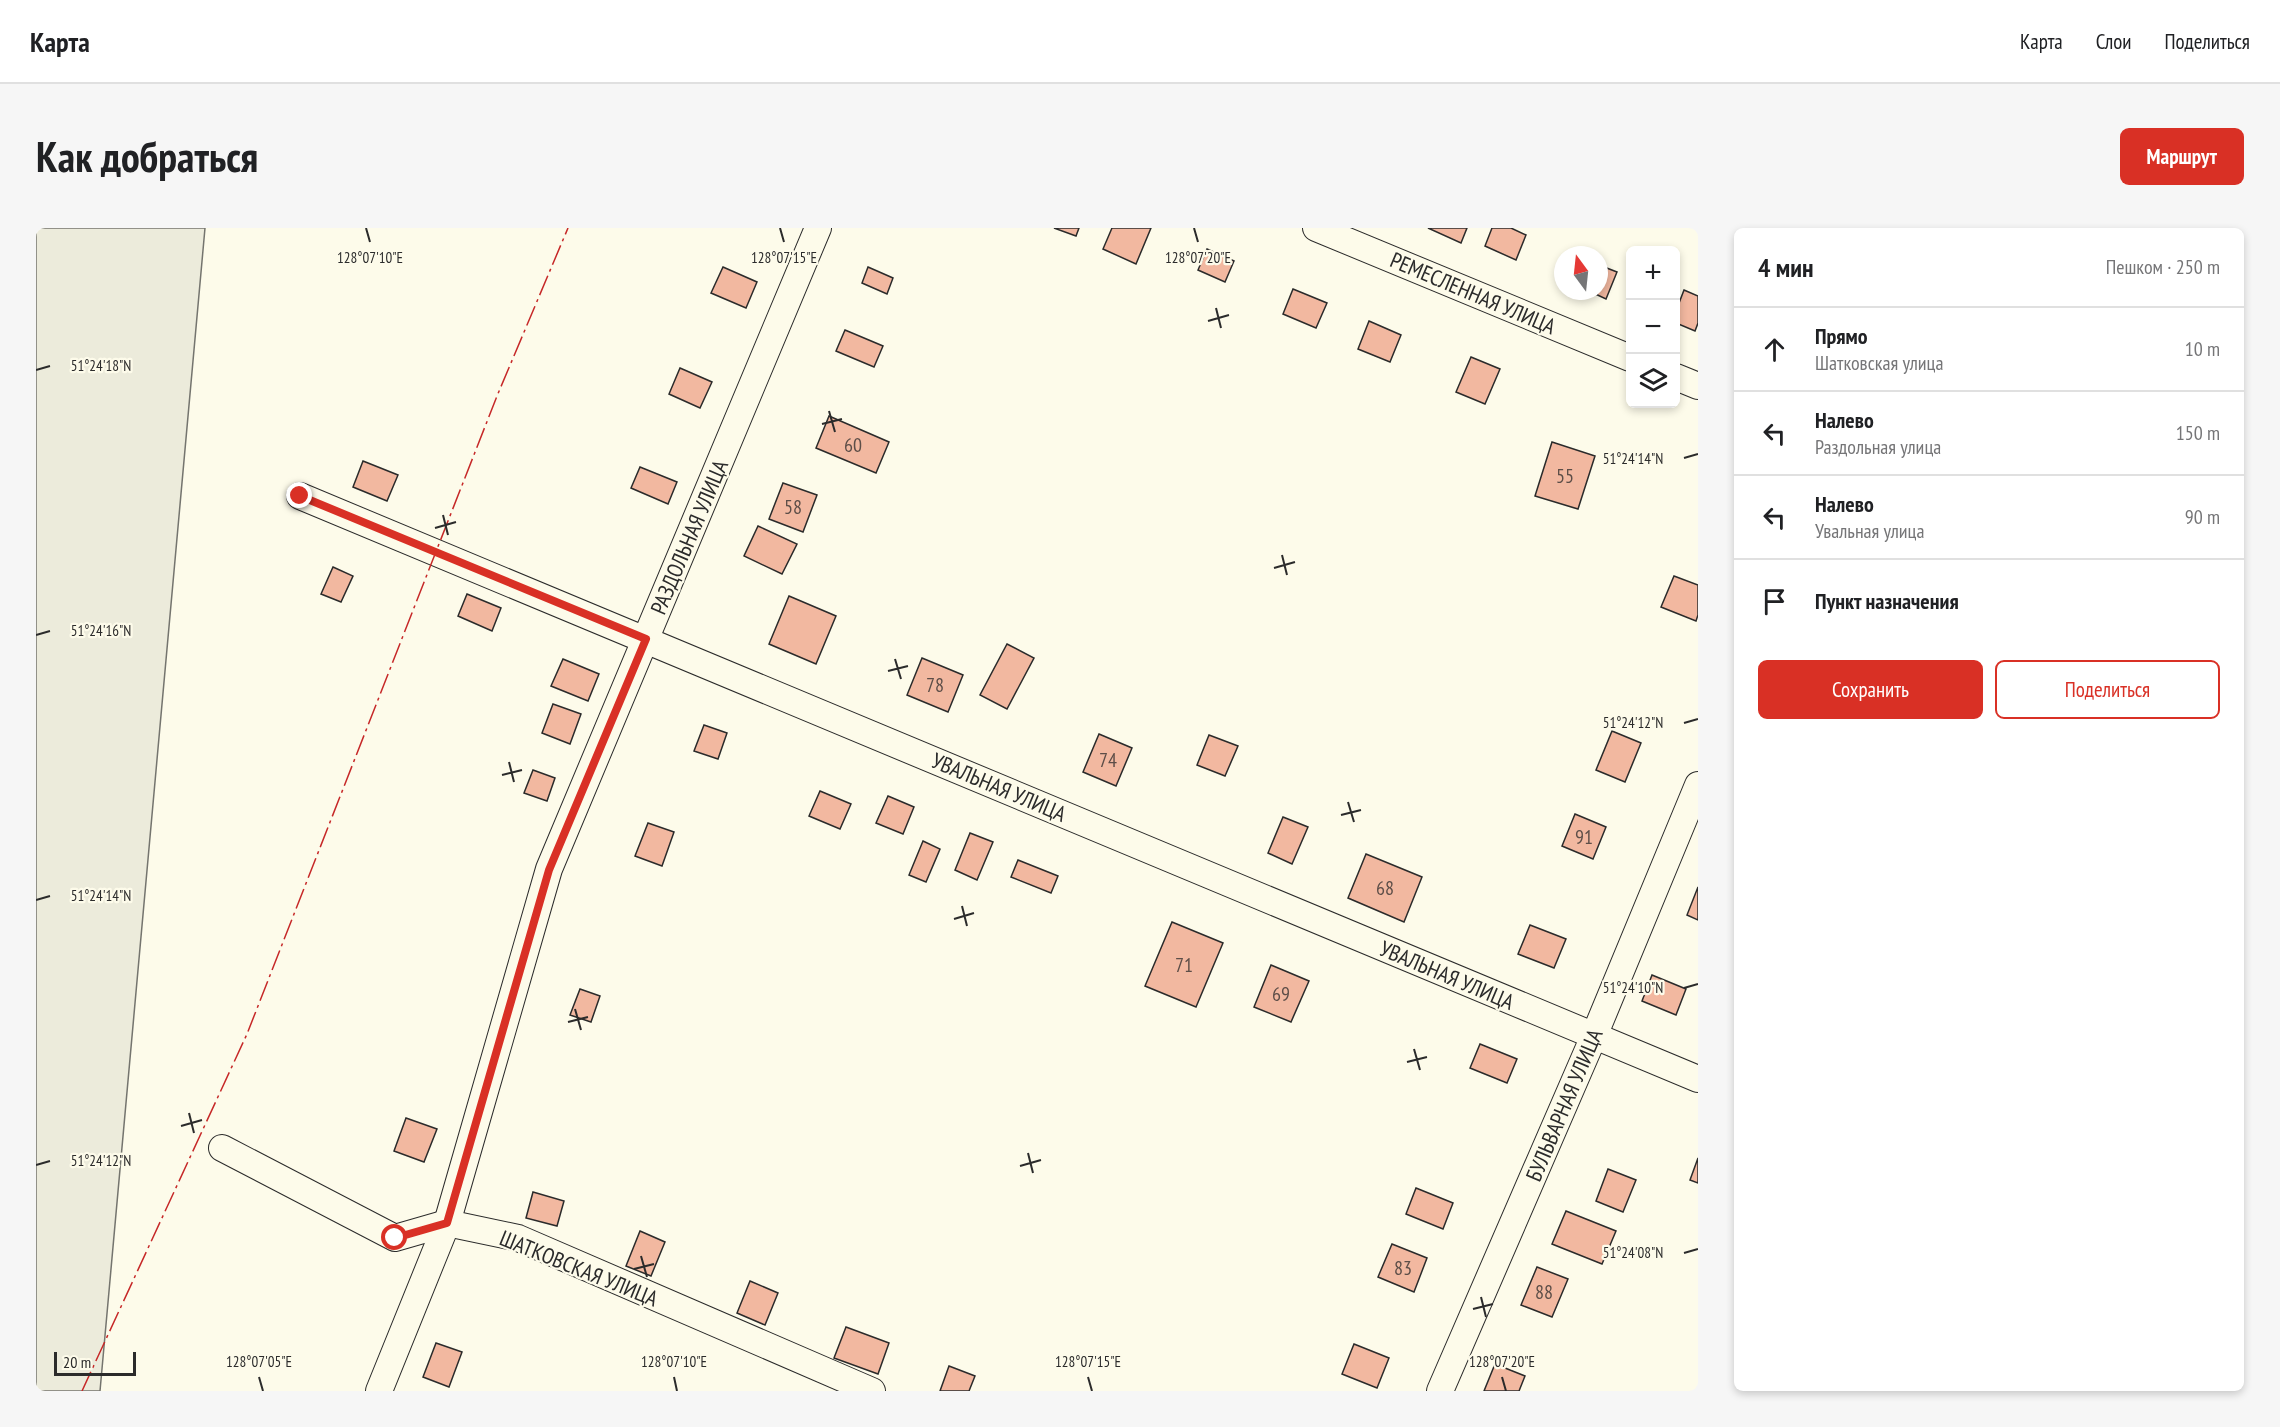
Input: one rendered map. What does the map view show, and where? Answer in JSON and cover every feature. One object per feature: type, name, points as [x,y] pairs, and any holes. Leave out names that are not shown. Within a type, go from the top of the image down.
[{"type":"street","name":"РАЗДОЛЬНАЯ УЛИЦА","points":[[378,1391],[447,1223],[549,870],[818,228]]},
{"type":"street","name":"РЕМЕСЛЕННАЯ УЛИЦА","points":[[1316,228],[1626,356]]},
{"type":"street","points":[[1680,379],[1698,387]]},
{"type":"street","name":"УВАЛЬНАЯ УЛИЦА","points":[[300,496],[1698,1079]]},
{"type":"street","name":"БУЛЬВАРНАЯ УЛИЦА","points":[[1440,1391],[1594,1036],[1698,785]]},
{"type":"street","name":"ШАТКОВСКАЯ УЛИЦА","points":[[222,1148],[395,1238],[447,1223],[518,1238],[872,1391]]},
{"type":"shaded area","points":[[36,228],[205,228],[100,1391],[36,1391]]},
{"type":"building","points":[[1054,228],[1079,228],[1076,236]]},
{"type":"building","points":[[1112,228],[1151,228],[1136,264],[1103,249]]},
{"type":"building","points":[[1428,228],[1467,228],[1461,243]]},
{"type":"building","points":[[1492,228],[1511,228],[1526,235],[1516,260],[1485,246]]},
{"type":"building","points":[[1207,249],[1234,261],[1225,282],[1198,270]]},
{"type":"building","points":[[723,267],[757,282],[746,308],[711,293]]},
{"type":"building","points":[[868,267],[893,278],[887,294],[862,283]]},
{"type":"building","points":[[1608,268],[1617,272],[1608,294]]},
{"type":"building","points":[[1293,289],[1327,303],[1316,328],[1283,314]]},
{"type":"building","points":[[1684,290],[1698,296],[1698,323],[1695,331],[1680,325],[1680,300]]},
{"type":"building","points":[[1369,321],[1401,335],[1390,362],[1358,349]]},
{"type":"building","points":[[845,330],[883,346],[874,367],[836,351]]},
{"type":"building","points":[[1471,357],[1500,369],[1485,404],[1456,392]]},
{"type":"building","points":[[680,368],[712,382],[700,408],[669,394]]},
{"type":"building","points":[[829,416],[889,442],[876,473],[816,448]]},
{"type":"building","points":[[1552,442],[1595,456],[1578,509],[1535,496]]},
{"type":"building","points":[[363,461],[398,475],[387,501],[353,487]]},
{"type":"building","points":[[640,467],[677,482],[668,504],[631,488]]},
{"type":"building","points":[[783,483],[817,495],[803,532],[769,519]]},
{"type":"building","points":[[758,526],[797,544],[782,574],[744,556]]},
{"type":"building","points":[[333,567],[353,576],[341,602],[321,594]]},
{"type":"building","points":[[1674,576],[1698,585],[1696,621],[1661,607]]},
{"type":"building","points":[[467,594],[501,608],[492,631],[458,616]]},
{"type":"building","points":[[789,596],[836,616],[816,664],[769,644]]},
{"type":"building","points":[[1007,644],[1034,658],[1007,709],[980,695]]},
{"type":"building","points":[[922,658],[963,675],[948,712],[907,695]]},
{"type":"building","points":[[563,659],[599,674],[588,701],[551,686]]},
{"type":"building","points":[[553,704],[581,714],[570,744],[542,733]]},
{"type":"building","points":[[704,725],[727,733],[718,759],[694,751]]},
{"type":"building","points":[[1612,731],[1641,743],[1625,782],[1596,770]]},
{"type":"building","points":[[1099,734],[1132,748],[1116,786],[1083,772]]},
{"type":"building","points":[[1209,735],[1238,746],[1225,776],[1197,765]]},
{"type":"building","points":[[533,770],[555,778],[547,801],[524,793]]},
{"type":"building","points":[[820,791],[851,804],[840,829],[809,816]]},
{"type":"building","points":[[888,796],[914,807],[903,834],[876,823]]},
{"type":"building","points":[[1575,814],[1606,827],[1593,859],[1562,846]]},
{"type":"building","points":[[1283,817],[1308,827],[1292,864],[1268,853]]},
{"type":"building","points":[[648,823],[674,832],[662,866],[635,856]]},
{"type":"building","points":[[970,833],[993,842],[977,880],[955,870]]},
{"type":"building","points":[[923,841],[940,849],[926,882],[909,875]]},
{"type":"building","points":[[1366,854],[1422,877],[1404,922],[1348,898]]},
{"type":"building","points":[[1018,860],[1058,876],[1051,893],[1011,877]]},
{"type":"building","points":[[1698,887],[1698,920],[1687,915]]},
{"type":"building","points":[[1172,922],[1223,943],[1196,1007],[1145,986]]},
{"type":"building","points":[[1530,925],[1566,939],[1554,968],[1518,954]]},
{"type":"building","points":[[1271,965],[1309,981],[1291,1022],[1254,1007]]},
{"type":"building","points":[[1652,975],[1686,989],[1676,1015],[1642,1001]]},
{"type":"building","points":[[580,989],[600,996],[591,1022],[570,1015]]},
{"type":"building","points":[[1480,1044],[1517,1059],[1507,1083],[1470,1068]]},
{"type":"building","points":[[406,1118],[437,1129],[424,1162],[394,1151]]},
{"type":"building","points":[[1698,1158],[1698,1183],[1690,1180]]},
{"type":"building","points":[[1608,1169],[1636,1180],[1623,1212],[1596,1201]]},
{"type":"building","points":[[1416,1188],[1453,1203],[1443,1229],[1406,1214]]},
{"type":"building","points":[[533,1192],[564,1201],[557,1226],[526,1218]]},
{"type":"building","points":[[1566,1211],[1616,1231],[1602,1264],[1552,1244]]},
{"type":"building","points":[[640,1231],[665,1242],[651,1276],[626,1266]]},
{"type":"building","points":[[1392,1244],[1427,1258],[1414,1292],[1378,1277]]},
{"type":"building","points":[[1537,1267],[1568,1279],[1552,1317],[1521,1305]]},
{"type":"building","points":[[750,1281],[778,1293],[765,1325],[737,1313]]},
{"type":"building","points":[[846,1327],[889,1343],[878,1374],[834,1358]]},
{"type":"building","points":[[436,1343],[462,1352],[449,1387],[423,1377]]},
{"type":"building","points":[[1354,1344],[1389,1358],[1377,1388],[1342,1374]]},
{"type":"building","points":[[1495,1364],[1525,1376],[1519,1391],[1484,1391]]},
{"type":"building","points":[[949,1366],[975,1376],[969,1391],[940,1391]]},
{"type":"power","points":[[82,1391],[247,1034],[497,396],[568,228]]},
{"type":"route","points":[[300,496],[646,639],[549,870],[447,1223],[395,1238]]}]
